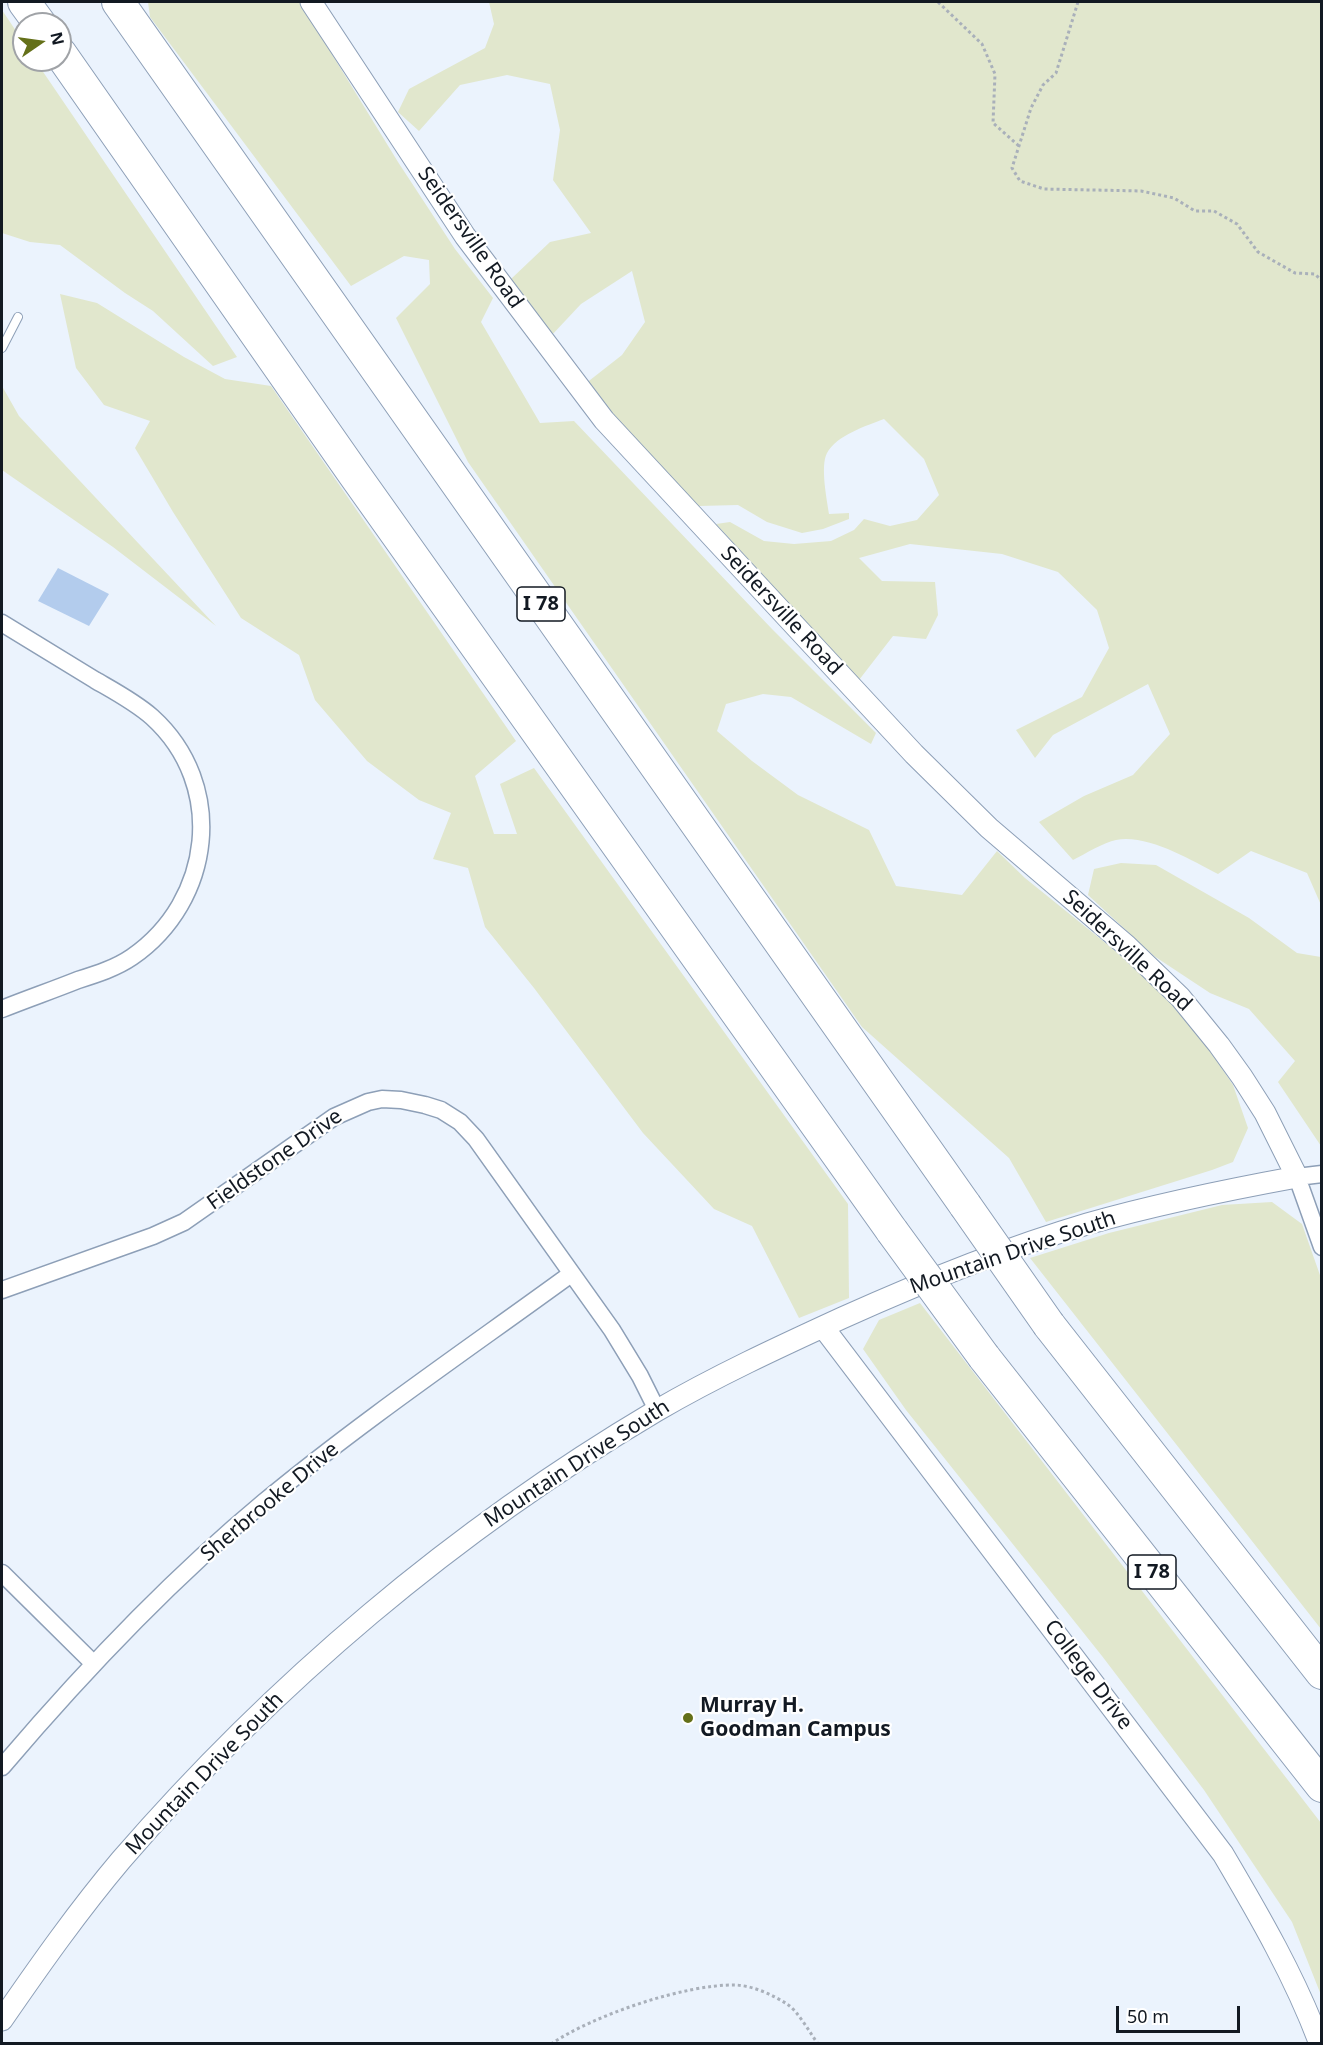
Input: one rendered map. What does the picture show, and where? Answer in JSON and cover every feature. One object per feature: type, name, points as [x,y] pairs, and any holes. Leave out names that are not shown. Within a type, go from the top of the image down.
[{"type":"highway","name":"I 78","points":[[118,2],[1049,1325],[1322,1673]]},
{"type":"highway","name":"I 78","points":[[72,70],[354,474],[984,1357],[1322,1786]]},
{"type":"street","name":"Seidersville Road","points":[[311,2],[465,236],[604,420],[914,754],[989,828],[1127,946],[1180,997],[1220,1045],[1242,1077],[1265,1113],[1297,1177]]},
{"type":"street","points":[[2,623],[132,702],[152,718],[182,754],[190,771],[200,808],[202,826],[201,846],[193,880],[176,914],[149,944],[131,958],[112,968],[2,1009]]},
{"type":"street","name":"Fieldstone Drive","points":[[2,1290],[153,1236],[184,1222],[349,1108],[382,1099],[401,1100],[441,1110],[460,1122],[476,1139],[612,1330],[640,1376],[657,1410]]},
{"type":"street","name":"Mountain Drive South","points":[[2,2020],[76,1917],[120,1862],[180,1795],[295,1680],[367,1617],[451,1549],[531,1490],[657,1410],[753,1359],[939,1275],[1044,1238],[1179,1200],[1322,1174]]},
{"type":"street","points":[[1297,1177],[1322,1247]]},
{"type":"street","name":"Sherbrooke Drive","points":[[2,1767],[94,1664],[184,1575],[264,1503],[374,1417],[571,1274]]},
{"type":"street","name":"College Drive","points":[[823,1327],[1176,1789],[1223,1854],[1292,1977],[1320,2043]]},
{"type":"street","points":[[2,1573],[94,1664]]},
{"type":"lane","points":[[2,348],[18,317]]},
{"type":"path","points":[[938,2],[982,44],[995,74],[993,123],[1019,146]]},
{"type":"path","points":[[1078,2],[1056,73],[1043,85],[1031,108],[1012,168],[1020,181],[1044,189],[1141,190],[1174,198],[1195,211],[1214,211],[1237,224],[1258,252],[1295,273],[1315,274],[1322,282]]},
{"type":"path","points":[[551,2043],[568,2032],[623,2009],[704,1988],[738,1985],[766,1992],[790,2006],[818,2043]]},
{"type":"green space","points":[[148,2],[300,2],[398,162],[455,249],[493,298],[481,322],[540,423],[574,421],[772,629],[876,733],[871,744],[791,697],[763,694],[726,704],[717,731],[752,761],[798,795],[869,830],[896,886],[962,895],[997,851],[1025,878],[1139,970],[1197,1031],[1233,1085],[1248,1128],[1233,1162],[1046,1222],[1009,1158],[862,1027],[468,462],[396,318],[430,284],[429,260],[404,256],[351,286],[150,17]]},
{"type":"green space","points":[[489,2],[1321,2],[1321,905],[1307,873],[1251,851],[1218,874],[1168,849],[1128,839],[1106,843],[1073,860],[1039,822],[1084,796],[1133,775],[1170,734],[1148,684],[1053,735],[1035,758],[1016,730],[1082,697],[1109,648],[1097,610],[1058,572],[1002,554],[910,544],[859,558],[882,581],[935,582],[938,615],[926,639],[893,636],[859,680],[716,524],[730,522],[764,541],[794,544],[831,541],[854,530],[864,519],[890,526],[917,520],[939,495],[924,459],[884,419],[845,436],[827,453],[824,474],[829,514],[849,513],[849,519],[823,529],[802,533],[767,522],[738,505],[699,506],[630,436],[585,384],[622,355],[645,322],[632,271],[581,304],[551,336],[511,279],[550,242],[591,233],[553,180],[560,130],[550,84],[507,75],[460,85],[419,131],[398,112],[409,89],[485,48],[494,24]]},
{"type":"green space","points":[[2,10],[12,25],[12,72],[43,72],[237,357],[213,366],[153,311],[60,245],[30,242],[2,233]]},
{"type":"green space","points":[[60,294],[97,303],[184,357],[225,379],[271,386],[516,741],[475,776],[494,834],[517,834],[500,784],[534,768],[848,1204],[849,1298],[799,1318],[752,1226],[714,1209],[643,1133],[485,927],[468,868],[433,859],[451,813],[419,800],[367,761],[315,700],[299,655],[241,618],[135,448],[150,421],[104,405],[76,368]]},
{"type":"green space","points":[[2,386],[19,416],[216,626],[113,547],[2,470]]},
{"type":"green space","points":[[1121,863],[1156,865],[1249,918],[1297,953],[1321,957],[1321,1146],[1278,1082],[1295,1061],[1249,1009],[1210,993],[1154,956],[1088,895],[1094,869]]},
{"type":"green space","points":[[1272,1202],[1302,1224],[1321,1278],[1321,1629],[1030,1258],[1109,1233],[1222,1205]]},
{"type":"green space","points":[[920,1303],[1321,1823],[1321,1995],[1292,1922],[1204,1790],[1102,1656],[906,1410],[863,1349],[879,1320]]},
{"type":"building","points":[[58,568],[109,594],[89,626],[38,601]]},
{"type":"place","name":"Murray H. Goodman Campus","points":[[688,1718]]}]
